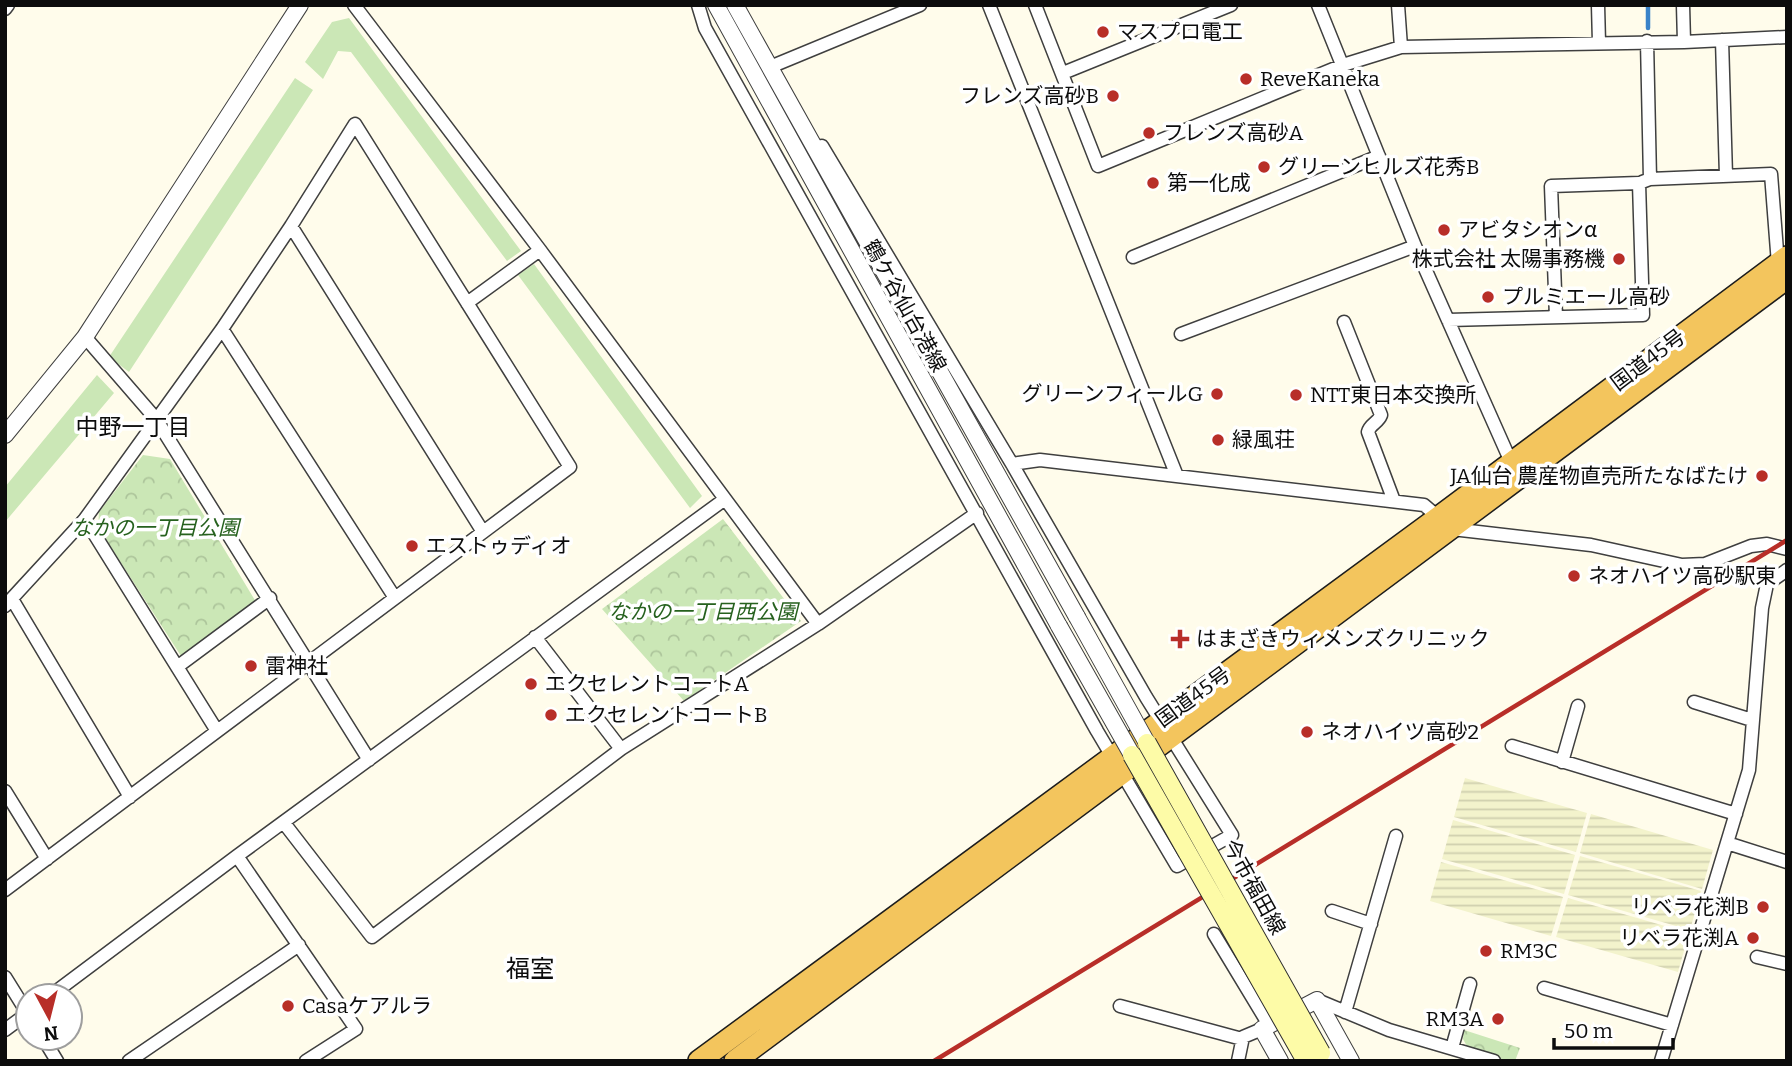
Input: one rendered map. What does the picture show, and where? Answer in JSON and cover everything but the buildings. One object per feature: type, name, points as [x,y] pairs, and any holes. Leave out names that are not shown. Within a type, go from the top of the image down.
[{"type":"highway","name":"国道45号","points":[[1445,523],[1511,462],[1784,266]]},
{"type":"highway","name":"国道45号","points":[[735,1061],[1122,762],[1445,523],[1784,266]]},
{"type":"highway","name":"国道45号","points":[[699,1061],[1122,762]]},
{"type":"main road","name":"今市福田線","points":[[1147,743],[1314,1057]]},
{"type":"main road","name":"今市福田線","points":[[1122,762],[1314,1057]]},
{"type":"street","points":[[5,435],[85,337],[300,5]]},
{"type":"street","points":[[354,5],[818,624]]},
{"type":"street","points":[[698,5],[705,27],[978,513],[1122,762],[1177,866],[1232,835],[1166,729],[824,148],[787,98]]},
{"type":"street","name":"鶴ケ谷仙台港線","points":[[716,5],[1059,626],[1122,762]]},
{"type":"street","name":"鶴ケ谷仙台港線","points":[[736,5],[1147,743]]},
{"type":"street","points":[[770,67],[920,5]]},
{"type":"street","points":[[989,5],[1177,476]]},
{"type":"street","points":[[1035,5],[1098,166],[1343,65],[1401,47],[1684,42],[1787,37]]},
{"type":"street","points":[[1063,72],[1231,5]]},
{"type":"street","points":[[1318,5],[1415,246],[1511,462]]},
{"type":"street","points":[[1398,5],[1401,47]]},
{"type":"street","points":[[1598,5],[1599,43]]},
{"type":"street","points":[[1683,5],[1684,42]]},
{"type":"street","points":[[1722,40],[1726,176]]},
{"type":"street","points":[[1448,320],[1643,315],[1647,41]]},
{"type":"street","points":[[5,890],[130,797],[217,731],[309,663],[570,467],[355,124],[222,329],[85,519],[9,602],[130,797]]},
{"type":"street","points":[[1133,257],[1379,156]]},
{"type":"street","points":[[1556,317],[1551,186],[1771,174],[1784,266]]},
{"type":"street","points":[[291,226],[483,532]]},
{"type":"street","points":[[1181,334],[1415,246]]},
{"type":"street","points":[[467,303],[540,250]]},
{"type":"street","points":[[1344,322],[1381,415],[1368,432],[1394,501]]},
{"type":"street","points":[[222,329],[395,598]]},
{"type":"street","points":[[85,337],[156,419],[369,760]]},
{"type":"street","points":[[1012,464],[1040,460],[1424,505],[1445,523],[1591,545],[1682,565],[1704,564],[1759,545],[1767,544],[1787,549]]},
{"type":"street","points":[[69,982],[725,499]]},
{"type":"street","points":[[284,823],[372,937],[621,749],[818,624],[978,513]]},
{"type":"street","points":[[85,519],[217,731]]},
{"type":"street","points":[[1661,1061],[1749,770],[1767,584],[1787,570]]},
{"type":"street","points":[[177,667],[270,598]]},
{"type":"street","points":[[535,637],[621,749]]},
{"type":"street","points":[[1693,702],[1752,720]]},
{"type":"street","points":[[1562,762],[1578,706]]},
{"type":"street","points":[[1512,746],[1735,814]]},
{"type":"street","points":[[5,791],[47,859]]},
{"type":"street","points":[[1345,1012],[1396,836]]},
{"type":"street","points":[[1727,843],[1787,862]]},
{"type":"street","points":[[237,856],[356,1028],[306,1061]]},
{"type":"street","points":[[1332,911],[1371,924]]},
{"type":"street","points":[[1214,934],[1265,1027],[1280,1061]]},
{"type":"street","points":[[129,1061],[299,945]]},
{"type":"street","points":[[1757,957],[1787,964]]},
{"type":"street","points":[[1451,1048],[1470,984]]},
{"type":"street","points":[[1544,988],[1672,1025]]},
{"type":"street","points":[[1317,1000],[1389,1030],[1494,1061]]},
{"type":"street","points":[[1119,1006],[1242,1039],[1317,1000]]},
{"type":"street","points":[[1317,1000],[1351,1061]]},
{"type":"street","points":[[1238,1061],[1242,1039]]},
{"type":"green space","points":[[349,18],[521,251],[507,261],[351,52],[338,51],[323,79],[305,62],[332,22]]},
{"type":"green space","points":[[295,78],[313,90],[129,372],[109,357]]},
{"type":"green space","points":[[534,264],[702,496],[690,508],[518,275]]},
{"type":"green space","points":[[97,375],[114,393],[5,522],[5,487]]},
{"type":"green space","name":"なかの一丁目公園","points":[[143,455],[170,459],[256,602],[181,656],[98,527],[99,512]]},
{"type":"green space","name":"なかの一丁目西公園","points":[[723,519],[801,621],[684,701],[602,609]]},
{"type":"green space","points":[[1465,778],[1587,813],[1576,852],[1454,817]]},
{"type":"green space","points":[[1591,814],[1713,850],[1702,889],[1580,853]]},
{"type":"green space","points":[[1453,820],[1575,855],[1564,894],[1442,859]]},
{"type":"green space","points":[[1580,856],[1701,891],[1690,930],[1568,895]]},
{"type":"green space","points":[[1441,862],[1563,897],[1551,936],[1430,901]]},
{"type":"green space","points":[[1568,898],[1689,933],[1678,972],[1556,937]]},
{"type":"green space","points":[[1464,1030],[1520,1048],[1515,1061],[1469,1050],[1463,1039]]},
{"type":"waterway","points":[[1648,5],[1648,28]]},
{"type":"railway","points":[[934,1061],[1787,540]]},
{"type":"place","name":"マスプロ電工","points":[[1103,32]]},
{"type":"place","name":"ReveKaneka","points":[[1246,79]]},
{"type":"place","name":"フレンズ高砂B","points":[[1113,96]]},
{"type":"place","name":"フレンズ高砂A","points":[[1149,133]]},
{"type":"place","name":"グリーンヒルズ花秀B","points":[[1264,167]]},
{"type":"place","name":"第一化成","points":[[1153,183]]},
{"type":"place","name":"アビタシオンα","points":[[1444,230]]},
{"type":"place","name":"株式会社 太陽事務機","points":[[1619,259]]},
{"type":"place","name":"プルミエール高砂","points":[[1488,297]]},
{"type":"place","name":"グリーンフィールG","points":[[1217,394]]},
{"type":"place","name":"NTT東日本交換所","points":[[1296,395]]},
{"type":"place","name":"緑風荘","points":[[1218,440]]},
{"type":"place","name":"JA仙台 農産物直売所たなばたけ","points":[[1762,476]]},
{"type":"place","name":"エストゥディオ","points":[[412,546]]},
{"type":"place","name":"ネオハイツ高砂駅東","points":[[1574,576]]},
{"type":"place","name":"はまざきウィメンズクリニック","points":[[1180,639]]},
{"type":"place","name":"雷神社","points":[[251,666]]},
{"type":"place","name":"エクセレントコートA","points":[[531,684]]},
{"type":"place","name":"エクセレントコートB","points":[[551,715]]},
{"type":"place","name":"ネオハイツ高砂2","points":[[1307,732]]},
{"type":"place","name":"リベラ花渕B","points":[[1763,907]]},
{"type":"place","name":"リベラ花渕A","points":[[1753,938]]},
{"type":"place","name":"RM3C","points":[[1486,951]]},
{"type":"place","name":"Casaケアルラ","points":[[288,1006]]},
{"type":"place","name":"RM3A","points":[[1498,1019]]},
{"type":"district","name":"中野一丁目","points":[[133,427]]},
{"type":"district","name":"福室","points":[[530,969]]}]
